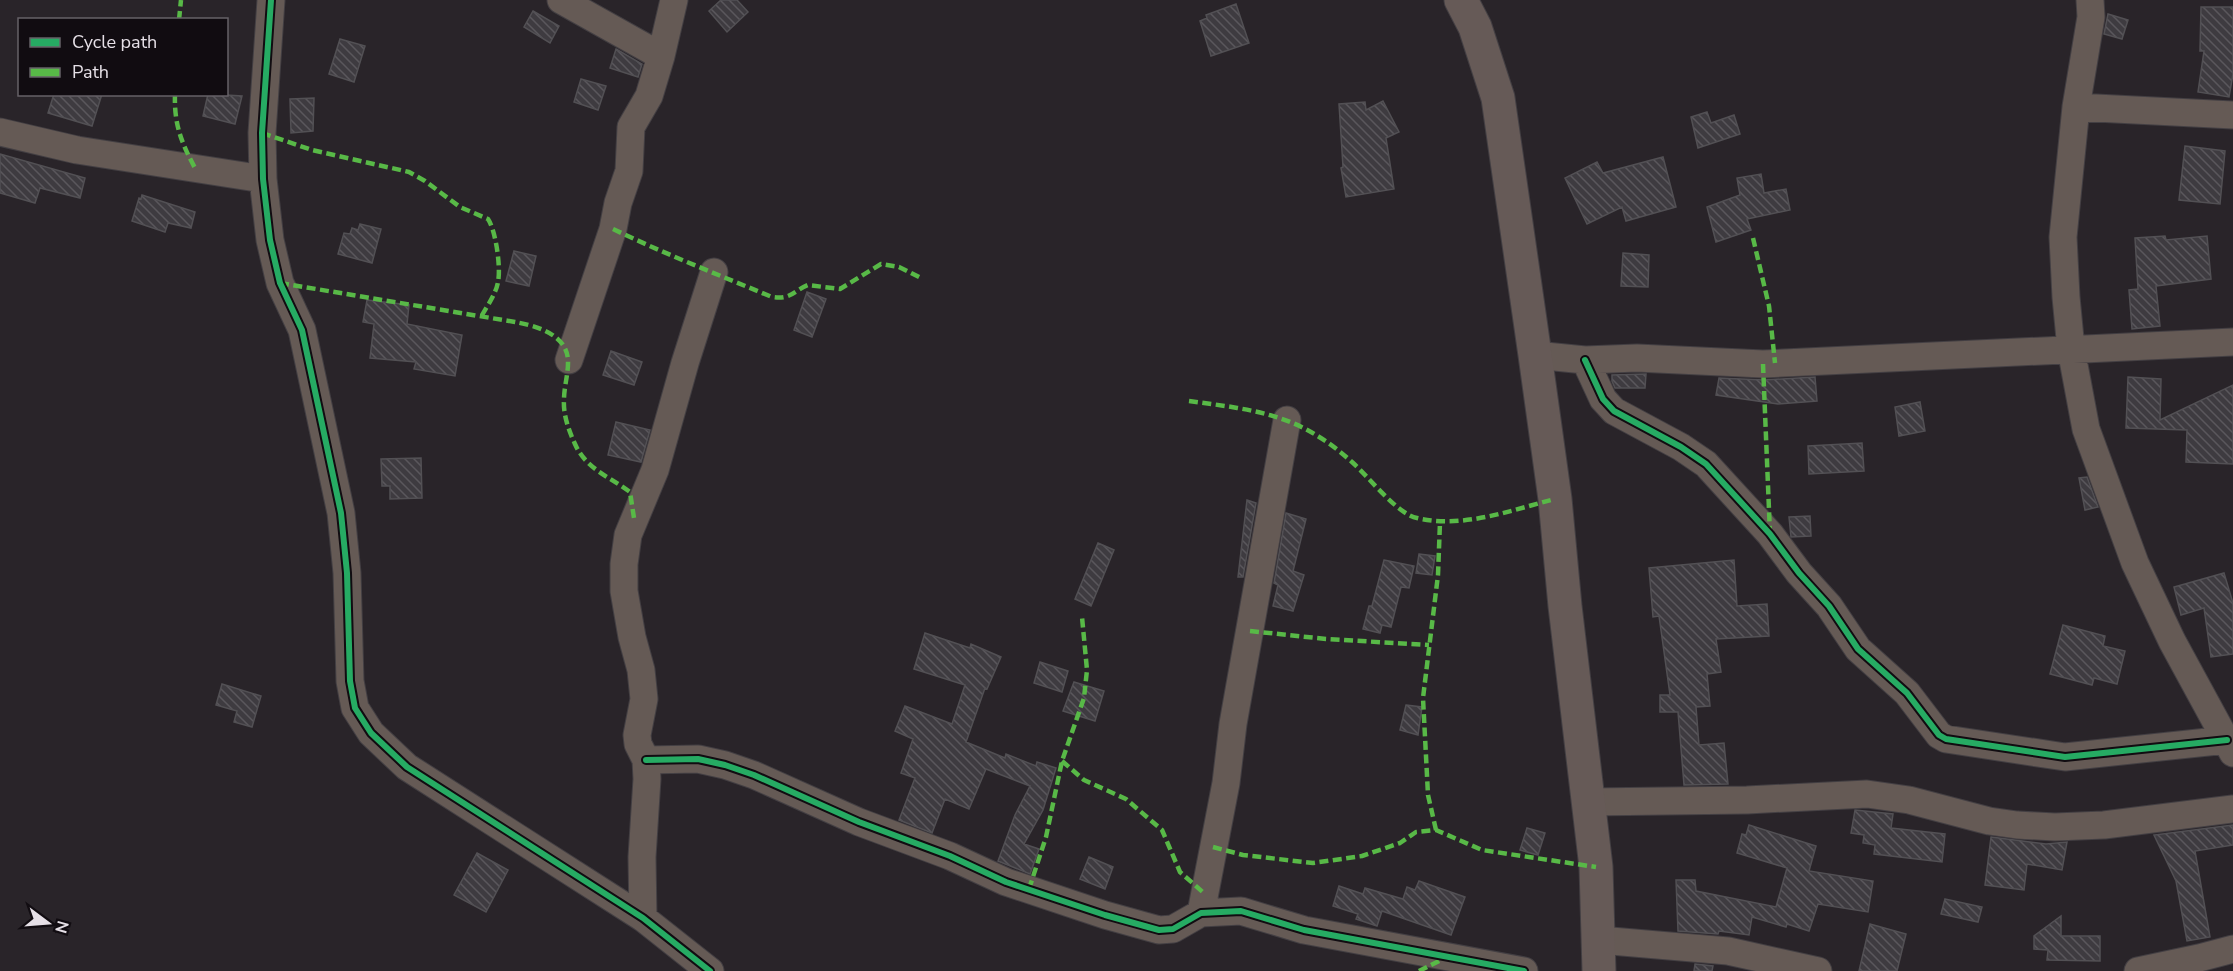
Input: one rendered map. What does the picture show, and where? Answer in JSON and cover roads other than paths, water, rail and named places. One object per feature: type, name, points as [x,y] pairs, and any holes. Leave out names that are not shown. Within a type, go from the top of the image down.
[{"type":"main road","points":[[1461,0],[1475,27],[1498,98],[1536,355],[1555,499],[1565,606],[1596,867],[1599,955]]},
{"type":"street","points":[[271,0],[262,133],[263,179],[270,240],[280,283],[302,330],[341,513],[347,573],[350,681],[356,708],[371,733],[407,767],[643,918],[710,971]]},
{"type":"street","points":[[561,0],[661,56]]},
{"type":"street","points":[[569,360],[614,229],[618,203],[626,184],[632,123],[646,104],[661,56],[674,0]]},
{"type":"street","points":[[1584,360],[1603,399],[1614,411],[1681,447],[1706,464],[1770,534],[1798,573],[1829,606],[1858,648],[1897,682],[1940,735],[1946,739],[2065,757],[2230,746],[2172,641],[2135,563],[2086,429],[2071,349],[2063,237],[2076,107],[2091,17],[2090,0]]},
{"type":"street","points":[[2076,107],[2233,115]]},
{"type":"street","points":[[0,132],[77,150],[263,179]]},
{"type":"street","points":[[643,918],[641,871],[646,760],[638,744],[637,735],[644,699],[643,681],[624,591],[624,564],[628,535],[655,470],[685,363],[714,272]]},
{"type":"street","points":[[1536,355],[1584,360],[1637,358],[1763,364],[2233,342]]},
{"type":"street","points":[[1201,913],[1226,783],[1233,724],[1287,420]]},
{"type":"street","points":[[646,760],[698,759],[724,765],[860,822],[950,856],[1006,882],[1159,930],[1173,929],[1201,913],[1240,911],[1304,930],[1524,971]]},
{"type":"street","points":[[1588,802],[1747,800],[1867,794],[1909,801],[1989,821],[2055,827],[2104,825],[2233,809]]},
{"type":"street","points":[[2138,971],[2233,949]]},
{"type":"street","points":[[1599,955],[1728,951],[1818,971]]}]
